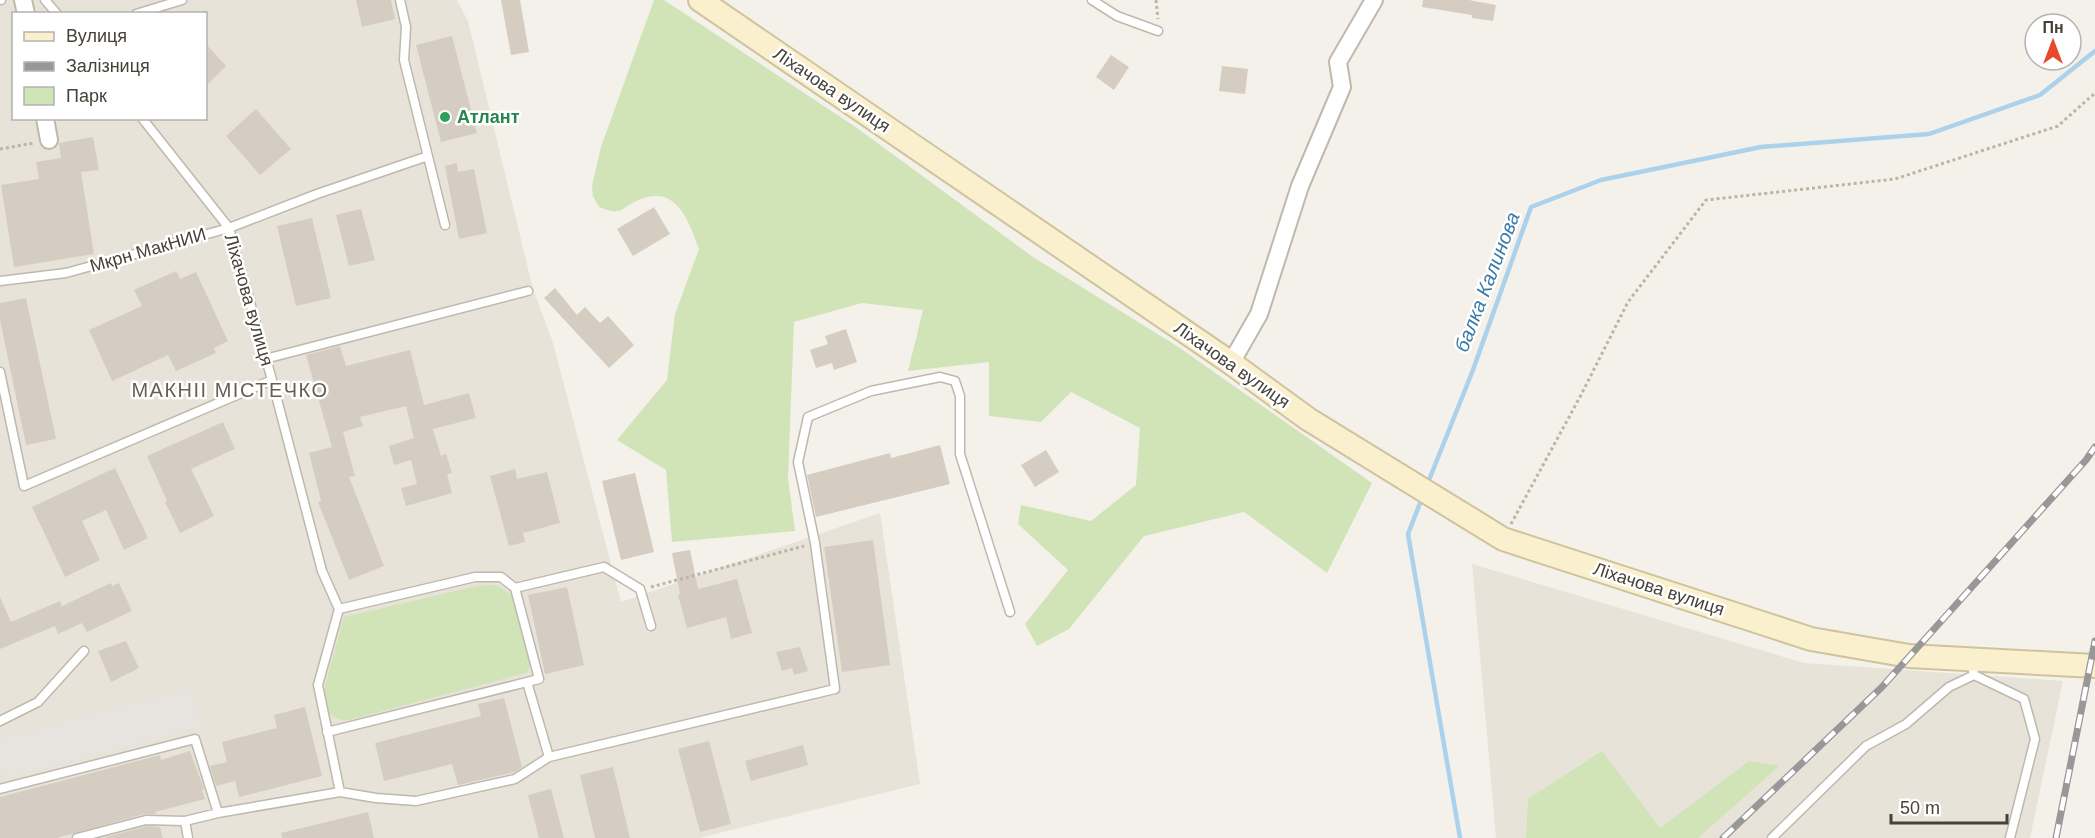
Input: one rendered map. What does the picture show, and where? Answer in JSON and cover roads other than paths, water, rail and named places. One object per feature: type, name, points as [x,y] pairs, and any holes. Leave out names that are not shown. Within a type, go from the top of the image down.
[{"type":"street","name":"Ліхачова вулиця","points":[[700,0],[1231,363],[1308,419],[1503,539],[1811,639],[1973,667],[2095,666]]},
{"type":"street","points":[[1231,363],[1259,314],[1300,186],[1341,87],[1338,62],[1374,0]]},
{"type":"street","points":[[45,120],[49,141]]},
{"type":"lane","points":[[45,0],[55,12]]},
{"type":"lane","points":[[143,12],[182,0]]},
{"type":"lane","points":[[400,0],[406,27],[404,60],[445,225]]},
{"type":"lane","points":[[1092,0],[1118,16],[1158,31]]},
{"type":"lane","name":"Ліхачова вулиця","points":[[144,120],[229,228],[322,571],[339,609]]},
{"type":"lane","name":"Мкрн МакНИИ","points":[[0,281],[66,273],[229,228],[317,194],[428,156]]},
{"type":"lane","points":[[266,359],[528,291]]},
{"type":"lane","points":[[0,372],[24,486],[272,380]]},
{"type":"lane","points":[[77,838],[147,820],[185,821],[340,792],[416,801],[515,780],[549,757],[835,689],[815,543],[798,462],[808,417],[871,391],[940,377],[955,381],[960,396],[960,454],[1010,612]]},
{"type":"lane","points":[[515,588],[604,567],[640,589],[651,626]]},
{"type":"lane","points":[[327,732],[539,679],[515,588],[501,578],[475,577],[339,609],[318,685],[327,732],[340,792]]},
{"type":"lane","points":[[0,721],[39,702],[84,651]]},
{"type":"lane","points":[[1772,838],[1866,746],[1906,724],[1973,667],[2024,699],[2035,739],[2010,838]]},
{"type":"lane","points":[[527,682],[549,757]]},
{"type":"lane","points":[[0,789],[195,739],[218,813]]},
{"type":"lane","points":[[185,821],[188,838]]},
{"type":"waterway","name":"балка Калинова","points":[[1427,485],[1473,370],[1531,207],[1601,180],[1761,147],[1929,134],[2040,95],[2095,51]]},
{"type":"waterway","name":"балка Калинова","points":[[1422,498],[1408,534],[1460,838]]},
{"type":"railway","points":[[1723,838],[1882,687],[2086,460],[2095,447]]},
{"type":"railway","points":[[2056,838],[2095,641]]},
{"type":"place","name":"Атлант","points":[[445,117]]},
{"type":"district","name":"МАКНІІ МІСТЕЧКО","points":[[230,390]]}]
